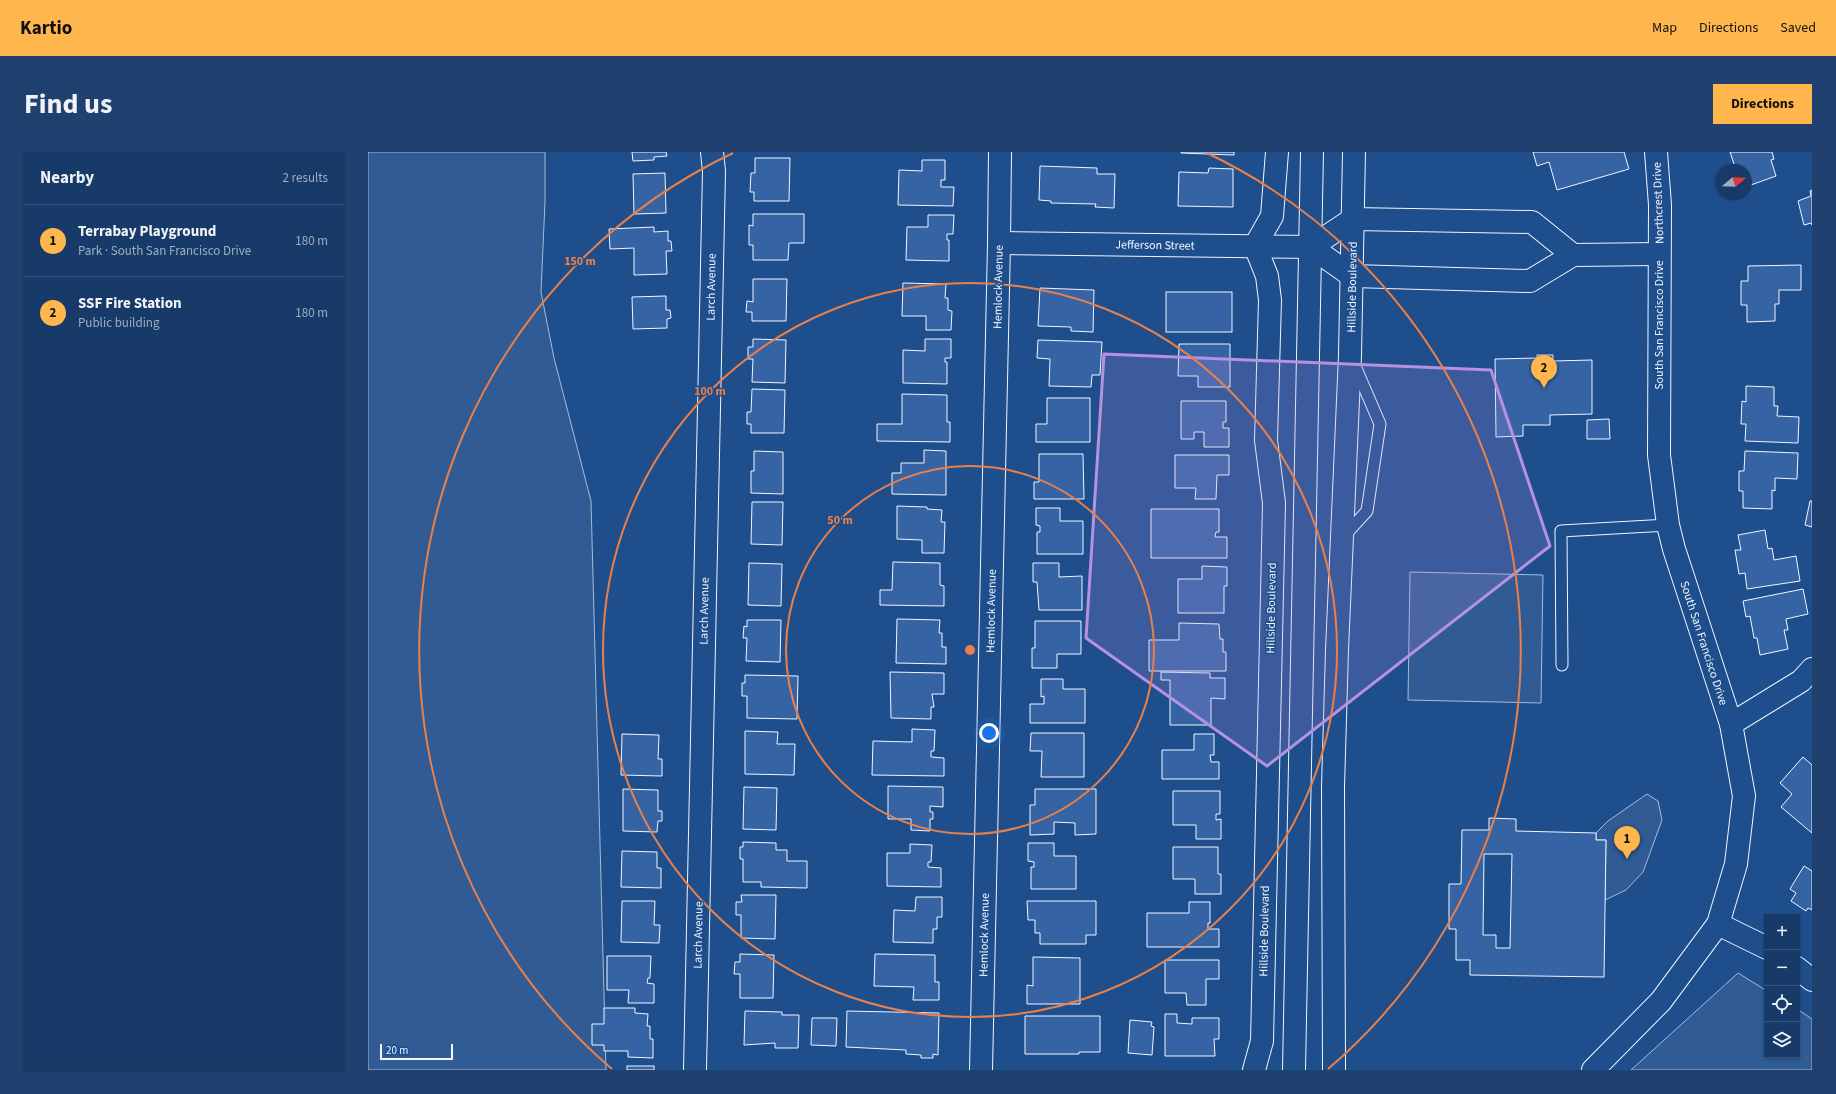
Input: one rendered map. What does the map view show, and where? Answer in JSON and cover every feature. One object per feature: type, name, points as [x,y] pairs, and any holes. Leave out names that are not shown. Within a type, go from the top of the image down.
[{"type":"street","name":"Larch Avenue","points":[[695,1070],[714,171],[712,152]]},
{"type":"street","name":"Hemlock Avenue","points":[[981,1070],[1000,152]]},
{"type":"street","points":[[1255,246],[1272,216],[1277,175],[1277,152]]},
{"type":"street","points":[[1294,1070],[1312,152]]},
{"type":"street","name":"Hillside Boulevard","points":[[1334,1070],[1333,787],[1341,539],[1350,355],[1354,152]]},
{"type":"street","name":"Northcrest Drive","points":[[1656,152],[1660,205],[1660,254]]},
{"type":"street","points":[[1353,219],[1532,222],[1573,255],[1530,281],[1352,276],[1311,247],[1353,219]]},
{"type":"street","name":"Jefferson Street","points":[[999,243],[1311,247]]},
{"type":"street","name":"Hillside Boulevard","points":[[1254,1070],[1262,1041],[1274,503],[1266,440],[1270,300],[1267,276],[1255,246]]},
{"type":"street","name":"South San Francisco Drive","points":[[1573,255],[1660,254],[1659,455],[1668,525],[1674,549],[1731,724],[1744,796],[1736,864],[1718,924],[1661,1001],[1593,1070]]},
{"type":"street","points":[[1731,724],[1801,680],[1812,669]]},
{"type":"street","points":[[1718,924],[1764,947]]},
{"type":"street","points":[[1800,970],[1812,980]]},
{"type":"lane","points":[[1341,539],[1367,510],[1380,424],[1350,355]]},
{"type":"lane","points":[[1562,665],[1561,531],[1668,525]]},
{"type":"highlighted area","points":[[1104,354],[1491,370],[1550,546],[1267,766],[1086,638]]},
{"type":"shaded area","points":[[368,152],[545,152],[545,202],[541,292],[554,358],[591,501],[606,1070],[368,1070]]},
{"type":"shaded area","points":[[1410,572],[1543,575],[1541,703],[1408,700]]},
{"type":"shaded area","points":[[1647,794],[1658,801],[1662,820],[1643,872],[1626,890],[1605,900],[1606,840],[1596,840],[1596,833],[1608,821]]},
{"type":"shaded area","points":[[1738,973],[1764,989],[1764,1058],[1800,1058],[1800,1011],[1812,1019],[1812,1070],[1631,1070]]},
{"type":"building","points":[[632,152],[666,152],[667,156],[654,157],[654,160],[633,161]]},
{"type":"building","points":[[1234,152],[1234,155],[1181,153]]},
{"type":"building","points":[[1533,152],[1624,152],[1629,169],[1557,190],[1549,162],[1537,166]]},
{"type":"building","points":[[1730,152],[1772,152],[1774,159],[1771,160],[1776,176],[1752,185],[1752,164],[1734,164]]},
{"type":"building","points":[[755,158],[790,158],[789,201],[754,201],[754,192],[750,192],[751,173],[755,173]]},
{"type":"building","points":[[922,160],[945,160],[945,180],[941,180],[941,187],[954,187],[953,206],[898,205],[899,170],[922,171]]},
{"type":"building","points":[[1040,166],[1097,168],[1097,174],[1115,174],[1114,208],[1095,207],[1096,204],[1051,203],[1051,201],[1039,200]]},
{"type":"building","points":[[1209,168],[1233,169],[1233,207],[1178,206],[1179,172],[1208,173]]},
{"type":"building","points":[[665,173],[666,213],[634,214],[633,174]]},
{"type":"building","points":[[1812,190],[1812,225],[1811,223],[1804,225],[1798,201],[1811,196],[1810,191]]},
{"type":"building","points":[[753,214],[804,214],[804,243],[789,243],[788,260],[753,260],[753,245],[749,245],[749,225],[753,226]]},
{"type":"building","points":[[928,215],[954,215],[953,234],[947,234],[947,240],[949,240],[949,261],[906,260],[907,227],[928,227]]},
{"type":"building","points":[[654,227],[654,232],[668,231],[668,241],[671,241],[672,251],[666,251],[667,274],[634,275],[634,248],[610,249],[609,229]]},
{"type":"building","points":[[1801,265],[1801,290],[1779,290],[1779,304],[1775,304],[1775,321],[1747,322],[1747,305],[1741,305],[1741,281],[1748,281],[1748,266]]},
{"type":"building","points":[[753,279],[787,279],[786,321],[752,321],[752,312],[746,312],[747,301],[753,302]]},
{"type":"building","points":[[903,283],[946,284],[945,298],[948,298],[948,310],[952,311],[951,330],[926,330],[926,316],[902,316]]},
{"type":"building","points":[[1040,288],[1094,290],[1093,332],[1071,331],[1071,327],[1038,326]]},
{"type":"building","points":[[1166,292],[1232,292],[1232,332],[1166,332]]},
{"type":"building","points":[[666,296],[666,310],[670,310],[671,318],[667,319],[667,328],[633,329],[632,297]]},
{"type":"building","points":[[753,339],[786,340],[785,383],[752,382],[753,359],[748,359],[748,347],[753,347]]},
{"type":"building","points":[[925,339],[951,339],[951,358],[945,358],[945,362],[947,362],[947,384],[903,383],[903,350],[925,351]]},
{"type":"building","points":[[1038,340],[1102,342],[1100,375],[1092,375],[1091,387],[1049,386],[1050,359],[1037,358]]},
{"type":"building","points":[[1179,344],[1230,344],[1230,387],[1198,387],[1198,376],[1178,376]]},
{"type":"building","points":[[1537,355],[1553,355],[1553,361],[1592,360],[1592,414],[1550,415],[1550,425],[1523,425],[1523,436],[1496,437],[1495,359],[1537,358]]},
{"type":"building","points":[[1746,386],[1774,387],[1774,406],[1778,406],[1777,416],[1799,417],[1798,443],[1745,441],[1746,424],[1741,424],[1742,401],[1746,402]]},
{"type":"building","points":[[752,389],[785,390],[784,433],[751,433],[751,424],[747,424],[747,412],[751,412]]},
{"type":"building","points":[[902,394],[947,395],[947,422],[950,422],[950,442],[877,441],[877,424],[902,424]]},
{"type":"building","points":[[1047,398],[1090,398],[1090,442],[1036,442],[1036,424],[1047,424]]},
{"type":"building","points":[[1181,401],[1226,401],[1226,422],[1223,422],[1223,428],[1229,428],[1229,447],[1204,447],[1204,432],[1194,432],[1194,439],[1181,439]]},
{"type":"building","points":[[1609,419],[1610,439],[1587,439],[1587,420]]},
{"type":"building","points":[[924,450],[946,451],[946,495],[892,494],[892,473],[901,473],[901,463],[924,463]]},
{"type":"building","points":[[754,451],[783,452],[783,494],[751,493],[751,471],[754,471]]},
{"type":"building","points":[[1745,451],[1798,453],[1797,479],[1775,478],[1775,491],[1772,490],[1772,509],[1743,508],[1743,491],[1739,491],[1739,471],[1744,471]]},
{"type":"building","points":[[1039,454],[1083,454],[1084,499],[1034,499],[1034,482],[1039,482]]},
{"type":"building","points":[[1175,455],[1229,455],[1229,475],[1217,475],[1216,499],[1195,499],[1196,488],[1175,488]]},
{"type":"building","points":[[1810,501],[1812,501],[1812,527],[1805,525]]},
{"type":"building","points":[[752,502],[783,502],[782,545],[751,544]]},
{"type":"building","points":[[897,506],[927,507],[927,509],[942,510],[941,522],[945,522],[944,553],[922,553],[922,540],[897,539]]},
{"type":"building","points":[[1036,508],[1060,508],[1060,521],[1083,521],[1083,554],[1037,554],[1037,532],[1040,532],[1040,526],[1036,525]]},
{"type":"building","points":[[1151,509],[1219,509],[1219,532],[1216,532],[1215,537],[1227,537],[1227,558],[1151,558]]},
{"type":"building","points":[[1765,530],[1768,549],[1772,548],[1774,560],[1796,556],[1800,581],[1747,589],[1745,573],[1739,574],[1735,550],[1741,550],[1738,535]]},
{"type":"building","points":[[893,562],[940,563],[940,585],[944,586],[944,606],[880,605],[880,590],[892,590]]},
{"type":"building","points":[[749,563],[782,564],[781,606],[748,605]]},
{"type":"building","points":[[1033,563],[1059,563],[1059,577],[1082,576],[1082,610],[1039,610],[1037,582],[1033,582]]},
{"type":"building","points":[[1202,566],[1227,567],[1227,586],[1224,586],[1224,613],[1178,613],[1178,579],[1202,579]]},
{"type":"building","points":[[1803,589],[1808,614],[1786,619],[1788,630],[1784,630],[1788,649],[1760,655],[1757,638],[1754,638],[1750,616],[1746,617],[1743,601]]},
{"type":"building","points":[[897,619],[940,620],[939,633],[942,633],[942,647],[946,647],[946,664],[896,663]]},
{"type":"building","points":[[747,620],[781,620],[780,662],[746,661],[747,638],[743,638],[744,626],[747,627]]},
{"type":"building","points":[[1035,621],[1081,621],[1081,654],[1057,654],[1057,668],[1032,668],[1032,648],[1035,648]]},
{"type":"building","points":[[1179,623],[1219,624],[1220,639],[1223,639],[1223,652],[1226,652],[1226,671],[1149,671],[1149,640],[1179,640]]},
{"type":"building","points":[[890,672],[944,673],[944,694],[932,694],[934,707],[931,707],[931,719],[891,718]]},
{"type":"building","points":[[1161,672],[1210,673],[1210,678],[1225,678],[1225,699],[1211,698],[1211,725],[1170,725],[1170,680],[1161,680]]},
{"type":"building","points":[[745,675],[798,676],[797,719],[747,718],[747,696],[742,696],[742,683],[745,683]]},
{"type":"building","points":[[1041,679],[1063,679],[1063,689],[1085,689],[1085,723],[1030,723],[1030,704],[1044,704],[1044,696],[1041,697]]},
{"type":"building","points":[[912,729],[935,730],[934,751],[931,751],[931,757],[944,758],[944,776],[872,775],[873,741],[912,742]]},
{"type":"building","points":[[745,731],[778,732],[777,744],[795,744],[794,775],[745,774]]},
{"type":"building","points":[[1031,733],[1084,733],[1084,777],[1041,777],[1042,751],[1030,751]]},
{"type":"building","points":[[622,734],[659,735],[658,759],[662,759],[662,776],[621,775]]},
{"type":"building","points":[[1194,734],[1214,734],[1214,755],[1210,755],[1211,762],[1219,762],[1219,779],[1162,779],[1162,750],[1194,750]]},
{"type":"building","points":[[1803,757],[1812,765],[1812,833],[1781,807],[1792,794],[1780,783]]},
{"type":"building","points":[[888,786],[943,787],[943,807],[930,806],[930,812],[933,812],[933,819],[930,819],[930,831],[911,830],[911,819],[888,819]]},
{"type":"building","points":[[744,787],[777,788],[776,830],[743,829]]},
{"type":"building","points":[[623,789],[658,790],[658,811],[662,811],[662,821],[658,821],[657,832],[623,831]]},
{"type":"building","points":[[1035,789],[1096,789],[1096,834],[1075,835],[1075,823],[1054,822],[1054,834],[1030,835],[1030,805],[1035,805]]},
{"type":"building","points":[[1173,791],[1220,791],[1220,814],[1216,814],[1216,820],[1221,819],[1221,839],[1196,839],[1196,825],[1173,825]]},
{"type":"building","points":[[1489,818],[1516,819],[1516,831],[1596,833],[1596,840],[1606,840],[1604,977],[1470,975],[1470,960],[1456,960],[1456,929],[1449,929],[1449,884],[1461,884],[1462,830],[1489,830]],"holes":[[[1484,854],[1512,854],[1510,948],[1496,948],[1496,935],[1483,935]]]},
{"type":"building","points":[[743,842],[776,843],[776,850],[787,850],[787,861],[807,861],[807,888],[761,887],[761,882],[743,882],[743,859],[740,859],[740,847],[743,847]]},
{"type":"building","points":[[1028,843],[1054,843],[1054,856],[1076,856],[1076,889],[1031,889],[1031,867],[1034,867],[1034,862],[1028,861]]},
{"type":"building","points":[[910,844],[932,845],[931,862],[928,862],[928,867],[941,868],[941,887],[887,886],[887,853],[910,853]]},
{"type":"building","points":[[1173,847],[1218,847],[1218,874],[1221,874],[1221,894],[1195,894],[1195,879],[1173,879]]},
{"type":"building","points":[[622,851],[657,852],[657,868],[661,868],[661,888],[621,887]]},
{"type":"building","points":[[1804,866],[1812,871],[1812,910],[1808,908],[1806,911],[1791,901],[1796,893],[1790,889]]},
{"type":"building","points":[[741,895],[776,895],[775,939],[741,938],[741,915],[736,915],[736,902],[742,902]]},
{"type":"building","points":[[916,897],[942,897],[942,917],[937,917],[937,929],[933,929],[933,943],[893,942],[894,910],[915,911]]},
{"type":"building","points":[[622,901],[655,901],[654,925],[660,925],[659,943],[621,942]]},
{"type":"building","points":[[1027,901],[1096,901],[1096,935],[1086,935],[1086,944],[1040,944],[1040,933],[1035,933],[1035,920],[1028,920]]},
{"type":"building","points":[[1189,902],[1210,902],[1210,923],[1208,923],[1208,929],[1219,929],[1219,947],[1147,947],[1147,913],[1189,913]]},
{"type":"building","points":[[740,954],[774,955],[773,998],[740,998],[740,974],[734,974],[735,962],[740,962]]},
{"type":"building","points":[[875,954],[935,955],[935,982],[939,982],[939,1000],[913,1000],[914,987],[874,986]]},
{"type":"building","points":[[607,956],[651,956],[650,978],[648,978],[647,983],[654,984],[654,1003],[628,1003],[629,990],[607,990]]},
{"type":"building","points":[[1033,957],[1080,958],[1080,1004],[1027,1004],[1027,985],[1033,986]]},
{"type":"building","points":[[1165,960],[1219,960],[1219,979],[1206,979],[1206,1005],[1187,1005],[1186,993],[1165,993]]},
{"type":"building","points":[[604,1008],[635,1008],[635,1013],[648,1014],[647,1026],[650,1026],[650,1039],[653,1039],[653,1058],[628,1057],[628,1051],[604,1051],[604,1045],[592,1045],[592,1024],[604,1024]]},
{"type":"building","points":[[745,1011],[782,1012],[782,1015],[799,1015],[798,1048],[775,1048],[775,1043],[744,1045]]},
{"type":"building","points":[[847,1011],[939,1013],[938,1055],[933,1054],[933,1058],[921,1058],[921,1055],[906,1054],[906,1050],[846,1047]]},
{"type":"building","points":[[1165,1014],[1177,1014],[1177,1023],[1192,1024],[1192,1018],[1219,1018],[1219,1039],[1214,1039],[1215,1056],[1165,1056]]},
{"type":"building","points":[[1025,1016],[1100,1016],[1100,1052],[1079,1052],[1079,1054],[1025,1054]]},
{"type":"building","points":[[812,1018],[837,1018],[836,1046],[811,1045]]},
{"type":"building","points":[[1130,1020],[1152,1022],[1151,1026],[1154,1027],[1152,1055],[1128,1053]]},
{"type":"building","points":[[627,1066],[654,1066],[654,1070],[627,1070]]},
{"type":"place","name":"SSF Fire Station","points":[[1544,388]]},
{"type":"place","name":"Terrabay Playground","points":[[1627,859]]}]
